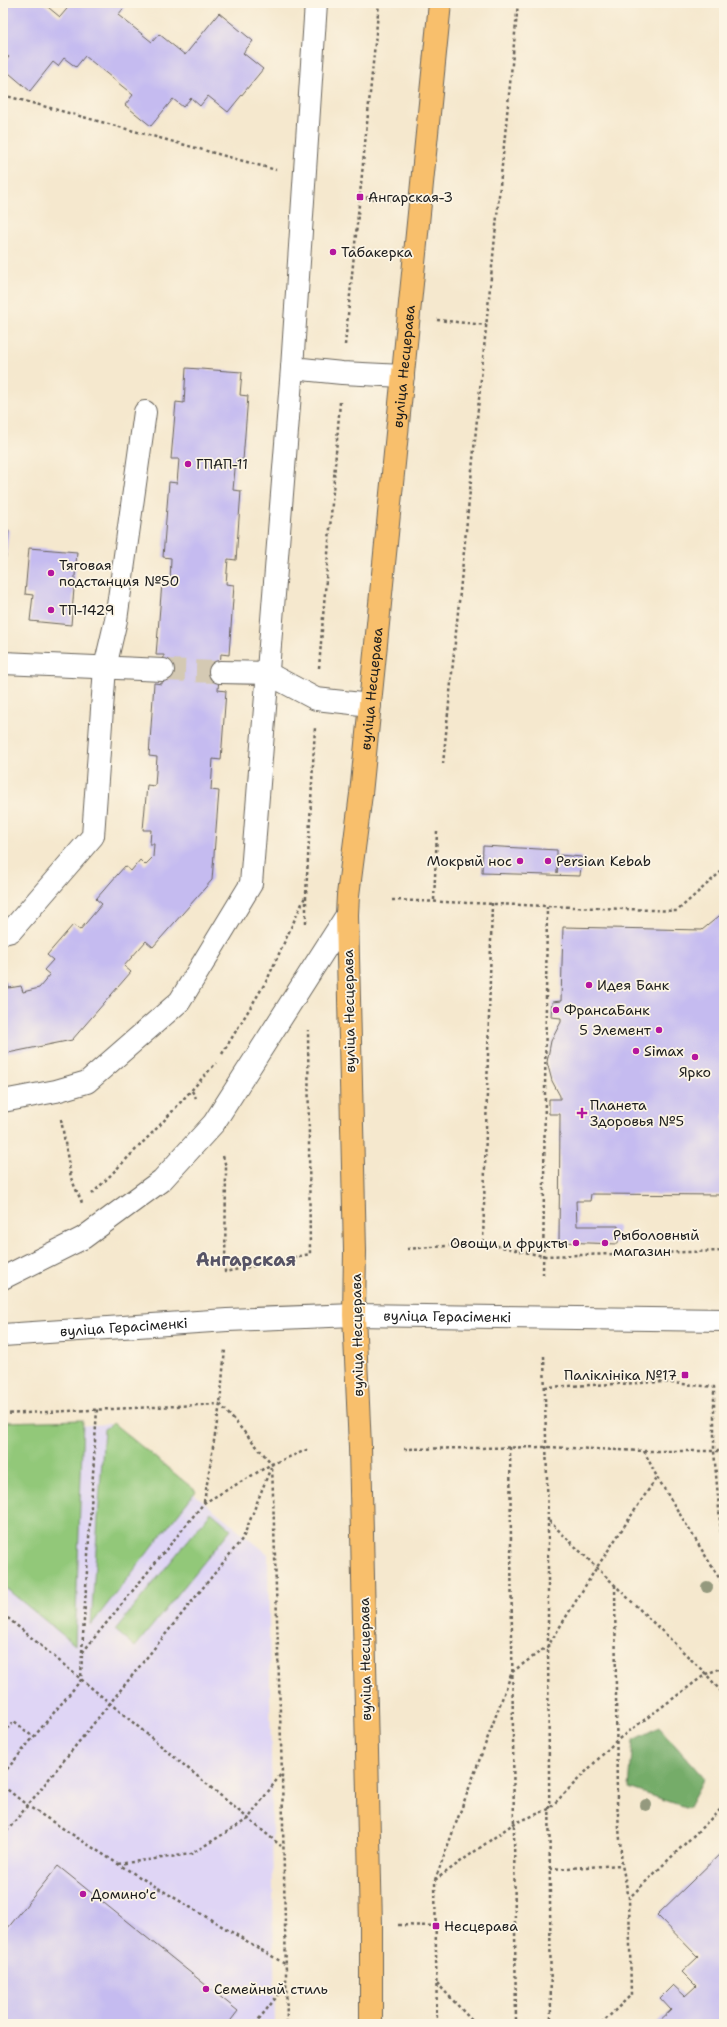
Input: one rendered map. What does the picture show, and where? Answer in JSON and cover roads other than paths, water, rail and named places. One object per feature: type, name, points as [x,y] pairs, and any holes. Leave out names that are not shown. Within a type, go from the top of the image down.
[{"type":"main road","name":"вуліца Несцерава","points":[[371,2024],[371,1925],[360,1447],[354,1315],[355,1251],[347,915],[370,705],[440,3]]},
{"type":"street","points":[[3,1101],[56,1091],[87,1082],[180,1001],[251,884],[266,673],[292,368],[316,3]]},
{"type":"street","points":[[292,368],[342,373],[403,376]]},
{"type":"street","points":[[3,933],[11,931],[93,836],[105,667],[116,620],[145,412]]},
{"type":"street","points":[[3,663],[163,670]]},
{"type":"street","points":[[220,672],[266,673],[316,699],[370,705]]},
{"type":"street","points":[[3,1278],[84,1238],[162,1180],[214,1123],[347,915]]},
{"type":"street","name":"вуліца Герасіменкі","points":[[3,1336],[228,1320],[354,1315],[724,1320]]},
{"type":"tunnel","points":[[163,670],[220,672]]},
{"type":"place","name":"Ангарская-3","points":[[360,197]]},
{"type":"place","name":"Табакерка","points":[[333,252]]},
{"type":"place","name":"ГПАП-11","points":[[188,464]]},
{"type":"place","name":"Тяговая подстанция №50","points":[[51,573]]},
{"type":"place","name":"ТП-1429","points":[[51,610]]},
{"type":"place","name":"Мокрый нос","points":[[520,861]]},
{"type":"place","name":"Persian Kebab","points":[[548,861]]},
{"type":"place","name":"Идея Банк","points":[[589,985]]},
{"type":"place","name":"ФрансаБанк","points":[[556,1010]]},
{"type":"place","name":"5 Элемент","points":[[659,1030]]},
{"type":"place","name":"Simax","points":[[636,1051]]},
{"type":"place","name":"Ярко","points":[[695,1057]]},
{"type":"place","name":"Планета Здоровья №5","points":[[582,1113]]},
{"type":"place","name":"Овощи и фрукты","points":[[576,1243]]},
{"type":"place","name":"Рыболовный магазин","points":[[605,1243]]},
{"type":"place","name":"Паліклініка №17","points":[[685,1375]]},
{"type":"place","name":"Домино'c","points":[[83,1894]]},
{"type":"place","name":"Несцерава","points":[[436,1926]]},
{"type":"place","name":"Семейный стиль","points":[[206,1989]]},
{"type":"district","name":"Ангарская","points":[[246,1260]]}]
